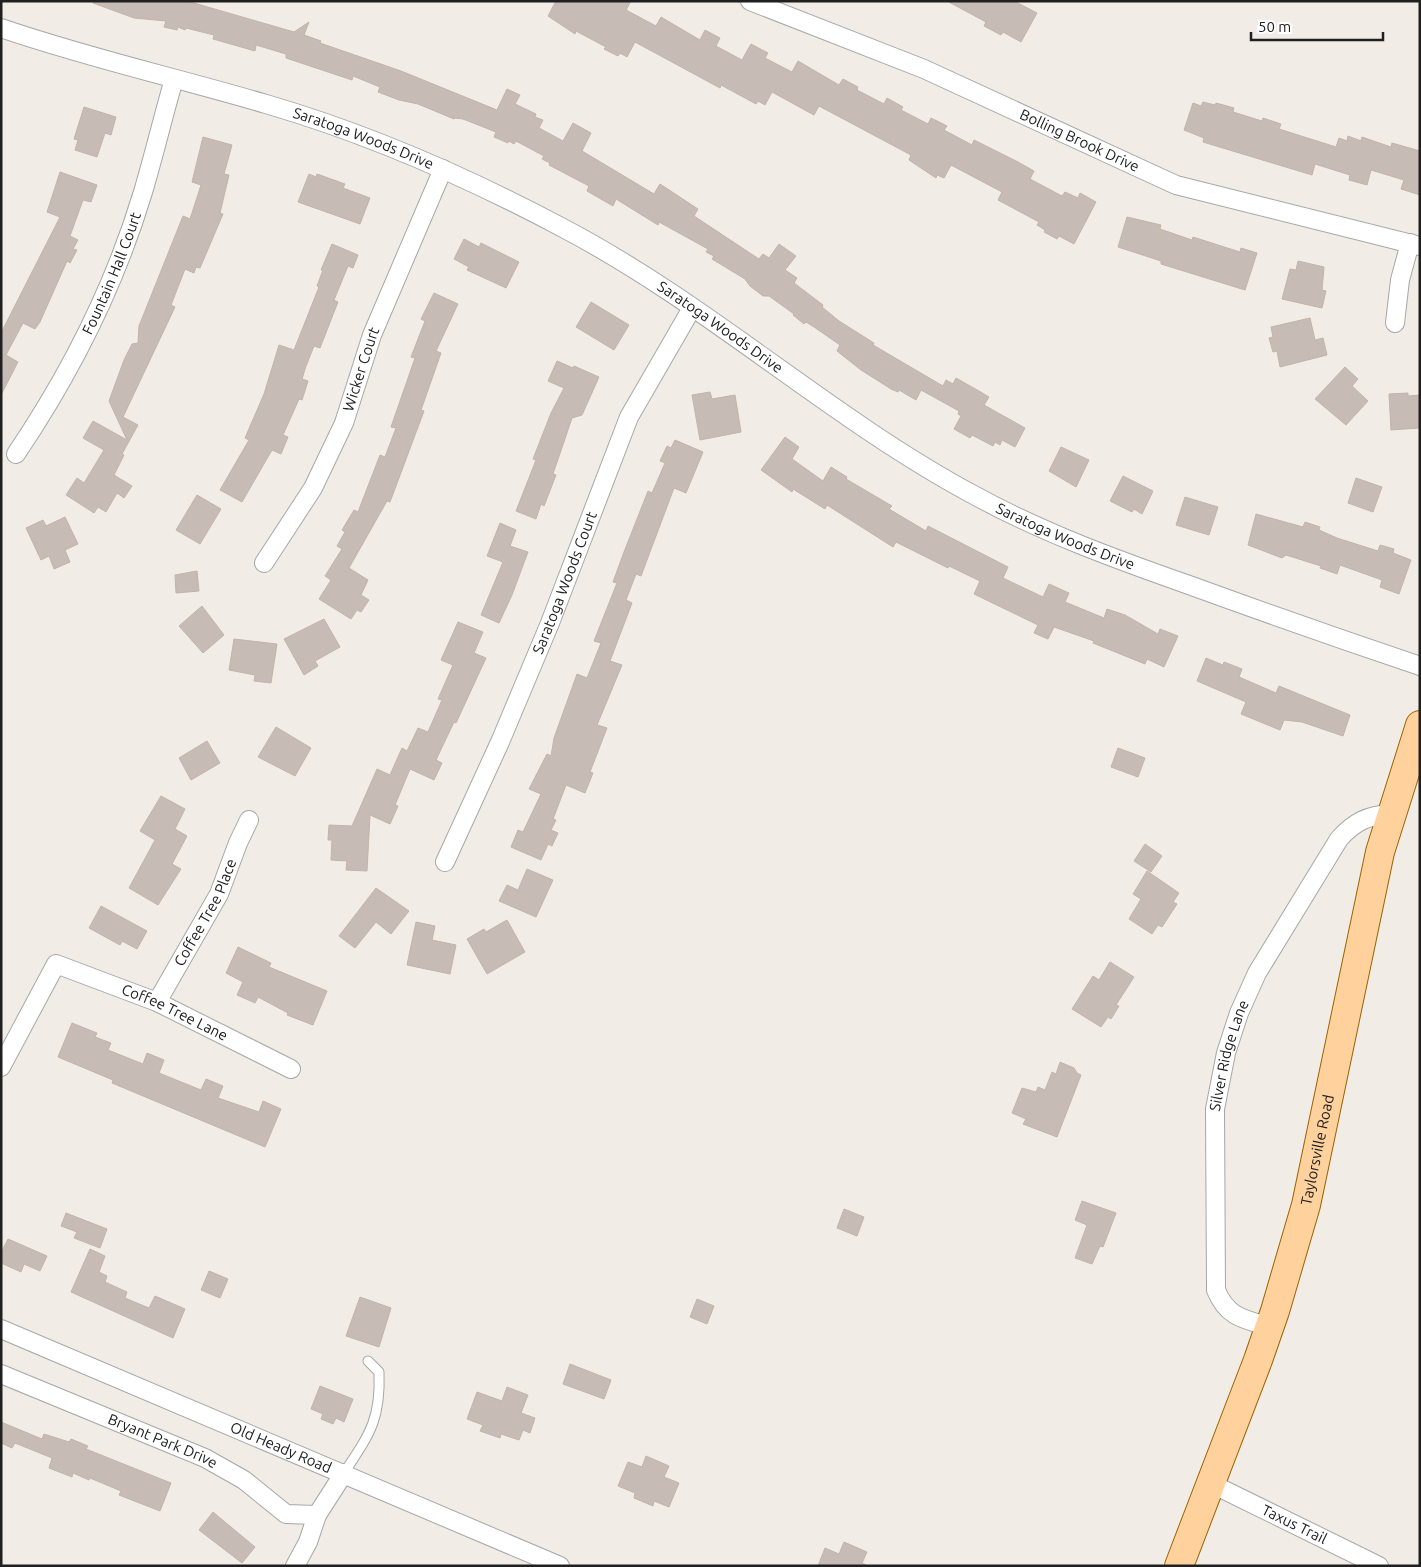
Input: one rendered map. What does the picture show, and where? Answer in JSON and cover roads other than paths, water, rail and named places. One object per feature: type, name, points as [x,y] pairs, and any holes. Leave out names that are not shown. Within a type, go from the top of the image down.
[{"type":"main road","name":"Taylorsville Road","points":[[1179,1566],[1270,1327],[1306,1205],[1317,1161],[1368,902],[1391,814],[1420,725]]},
{"type":"street","name":"Bolling Brook Drive","points":[[750,1],[924,69],[1176,185],[1415,245]]},
{"type":"street","name":"Saratoga Woods Drive","points":[[1,28],[318,120],[443,169],[564,228],[647,276],[816,395],[917,462],[972,494],[1098,552],[1304,627],[1420,666]]},
{"type":"street","name":"Fountain Hall Court","points":[[16,454],[63,378],[101,303],[143,193],[174,79]]},
{"type":"street","name":"Wicker Court","points":[[264,563],[313,488],[344,423],[372,335],[443,169]]},
{"type":"street","points":[[1396,323],[1400,280],[1415,245]]},
{"type":"street","name":"Saratoga Woods Court","points":[[445,862],[500,742],[550,622],[629,416],[692,308]]},
{"type":"street","name":"Silver Ridge Lane","points":[[1270,1327],[1231,1312],[1222,1303],[1216,1290],[1215,1108],[1226,1053],[1239,1013],[1257,973],[1339,839],[1348,828],[1361,820],[1376,814],[1391,814]]},
{"type":"street","name":"Coffee Tree Place","points":[[157,1002],[219,894],[238,843],[250,820]]},
{"type":"street","name":"Coffee Tree Lane","points":[[1,1068],[56,964],[157,1002],[290,1069]]},
{"type":"street","name":"Old Heady Road","points":[[1,1329],[560,1566]]},
{"type":"street","name":"Bryant Park Drive","points":[[1,1374],[205,1458],[244,1480],[286,1514],[316,1515]]},
{"type":"street","points":[[295,1566],[308,1542],[316,1515],[344,1473]]},
{"type":"street","name":"Taxus Trail","points":[[1210,1483],[1379,1566]]},
{"type":"lane","points":[[344,1473],[372,1430],[380,1395],[379,1372],[368,1361]]}]
